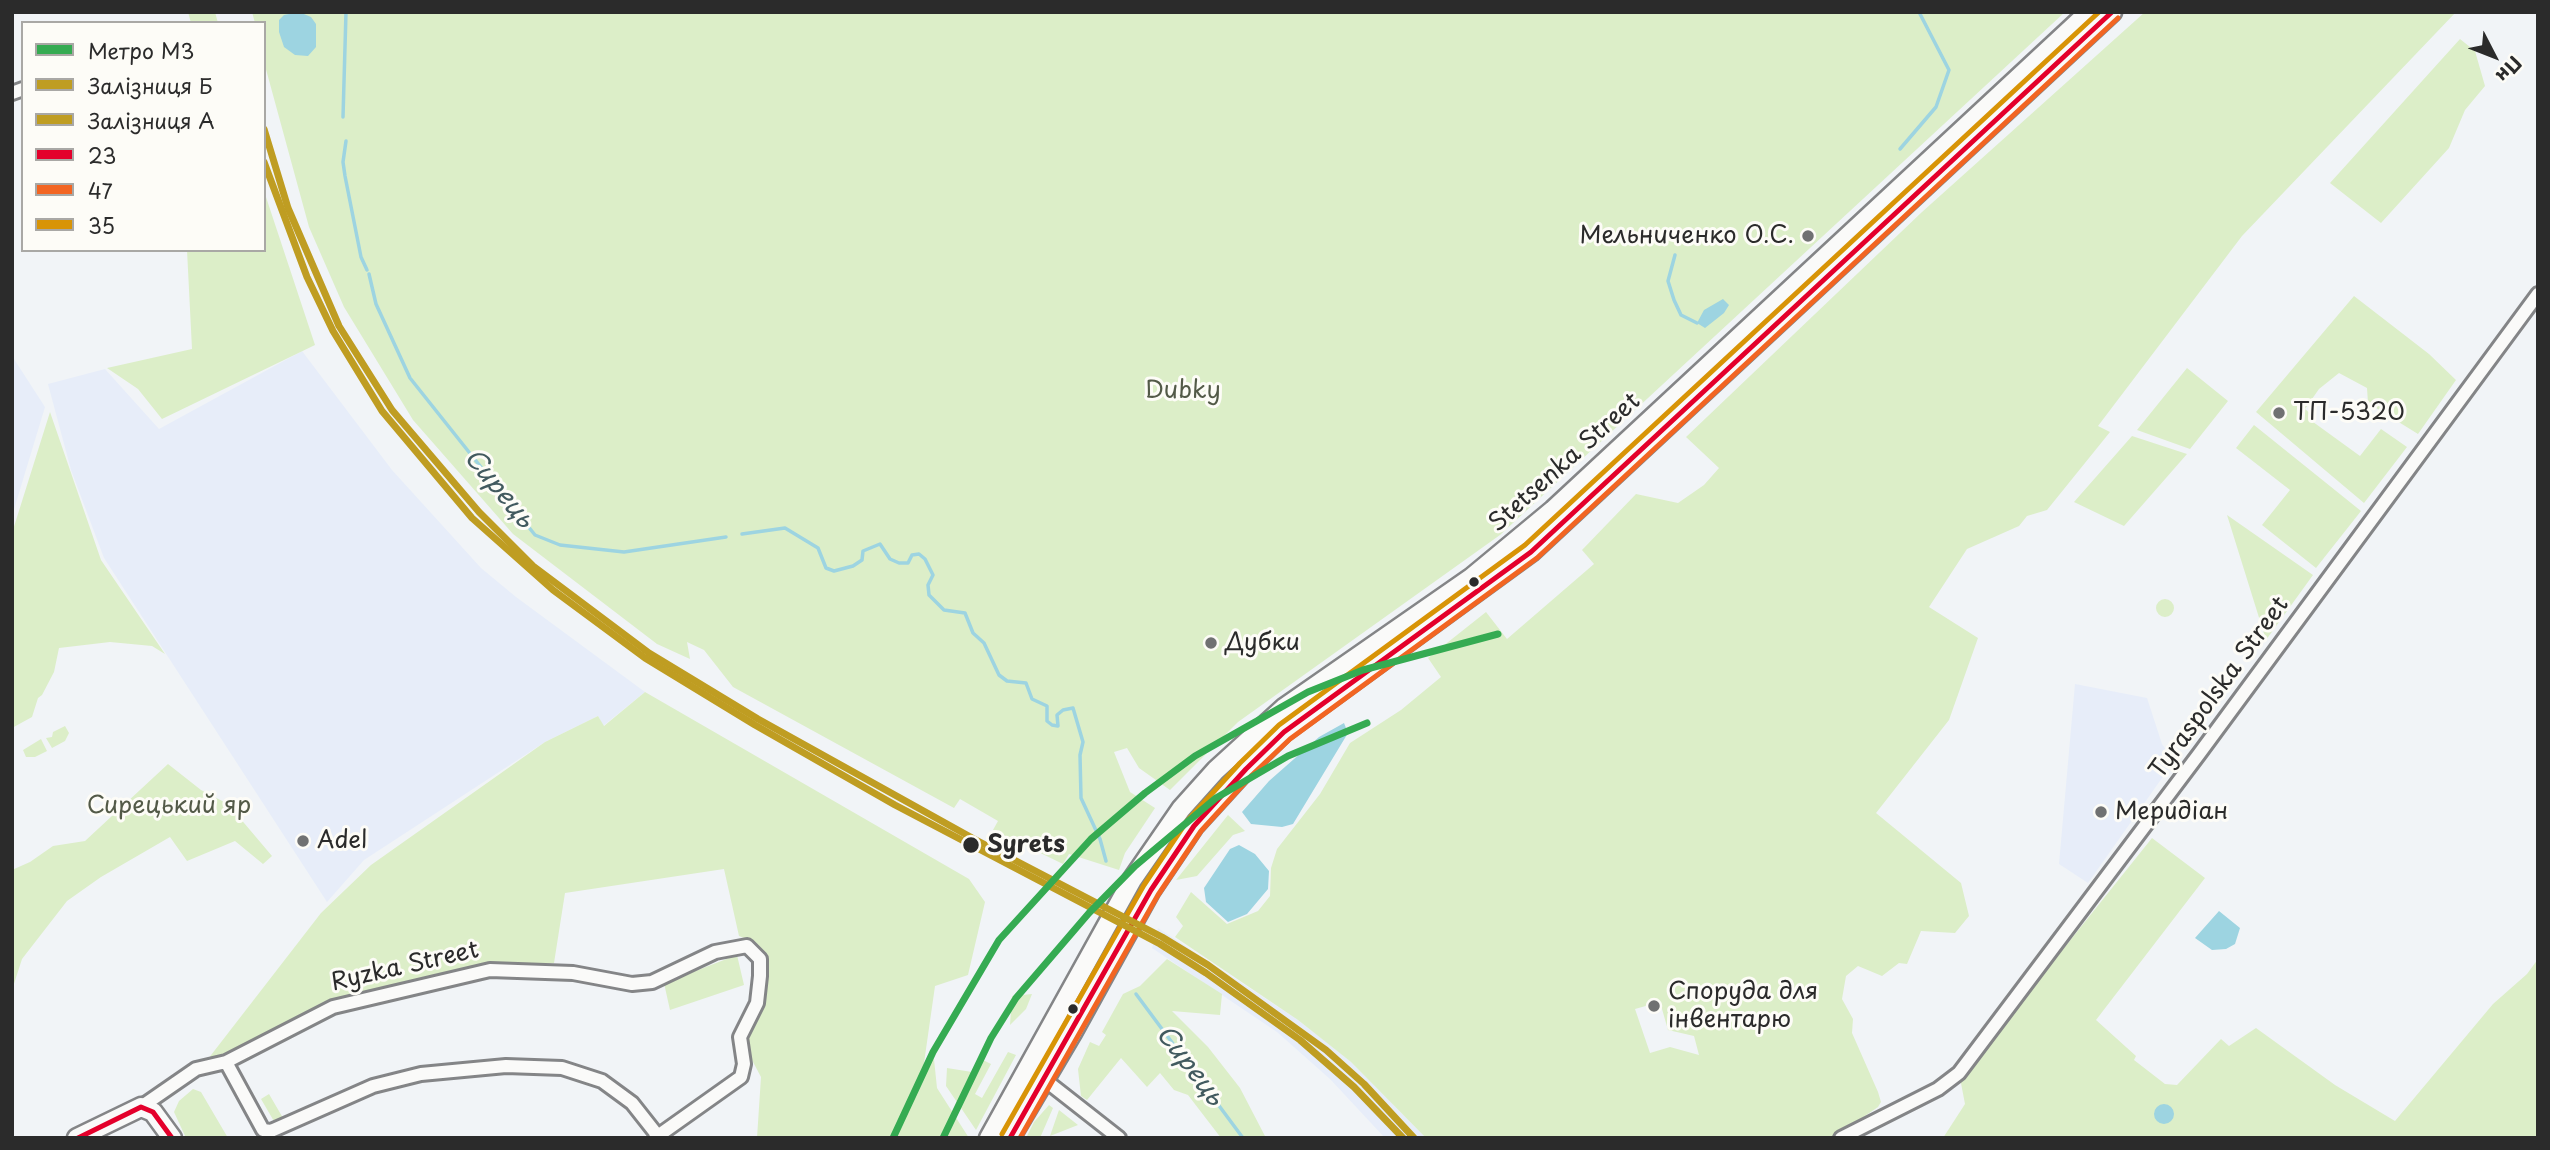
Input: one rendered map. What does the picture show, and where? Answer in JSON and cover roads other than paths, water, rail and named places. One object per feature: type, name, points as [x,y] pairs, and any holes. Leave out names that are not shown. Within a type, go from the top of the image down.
[{"type":"main road","name":"Stetsenka Street","points":[[989,1138],[1111,915],[1162,834],[1181,809],[1234,752],[1284,708],[1462,584],[1545,517],[2088,12]]},
{"type":"main road","name":"Stetsenka Street","points":[[1010,1138],[1151,890],[1194,826],[1284,732],[1531,552],[2112,12]]},
{"type":"main road","name":"Ryzka Street","points":[[77,1138],[141,1107]]},
{"type":"main road","points":[[141,1107],[153,1112],[172,1138]]},
{"type":"street","name":"Tyraspolska Street","points":[[1848,1137],[1938,1089],[1959,1073],[2199,754],[2538,294]]},
{"type":"street","name":"Ryzka Street","points":[[141,1107],[196,1069],[226,1062],[333,1007],[490,970],[573,973],[632,984],[665,977],[715,952],[747,946],[760,958],[757,1003],[740,1037],[744,1064],[741,1077],[656,1137]]},
{"type":"street","points":[[226,1062],[264,1130],[271,1131],[373,1086],[421,1074],[506,1066],[562,1068],[602,1081],[632,1103],[656,1137]]},
{"type":"street","points":[[1045,1080],[1119,1138]]},
{"type":"water","points":[[299,12],[311,17],[316,24],[316,47],[308,56],[295,55],[284,47],[279,32],[279,20],[284,15]]},
{"type":"water","points":[[1723,299],[1729,305],[1724,313],[1705,328],[1697,323],[1704,310]]},
{"type":"water","points":[[1344,723],[1348,733],[1293,824],[1282,827],[1251,824],[1242,812],[1269,781],[1319,737]]},
{"type":"water","points":[[1239,845],[1255,854],[1269,871],[1268,889],[1247,914],[1228,922],[1206,902],[1204,888],[1230,849]]},
{"type":"water","points":[[2219,911],[2240,928],[2235,944],[2226,949],[2212,950],[2195,938]]},
{"type":"water","points":[[2160,1104],[2168,1104],[2174,1114],[2168,1124],[2160,1124],[2154,1118],[2154,1110]]},
{"type":"waterway","name":"Сирець","points":[[343,117],[346,12]]},
{"type":"waterway","points":[[1900,149],[1936,107],[1949,70],[1919,12]]},
{"type":"waterway","name":"Сирець","points":[[346,141],[343,162],[345,176],[361,257],[367,270]]},
{"type":"waterway","points":[[1675,255],[1668,281],[1674,300],[1681,315],[1697,323]]},
{"type":"waterway","name":"Сирець","points":[[369,274],[376,304],[410,378],[535,535],[560,545],[624,552],[726,537]]},
{"type":"waterway","name":"Сирець","points":[[742,534],[785,528],[818,548],[826,568],[834,571],[853,566],[862,560],[863,551],[880,544],[890,559],[899,563],[908,563],[912,555],[919,554],[925,559],[933,575],[928,585],[929,595],[944,610],[965,613],[973,633],[984,643],[999,675],[1007,681],[1026,683],[1032,699],[1047,706],[1047,721],[1052,725],[1058,726],[1057,715],[1063,710],[1073,708],[1083,742],[1080,755],[1081,798],[1100,839],[1106,861]]},
{"type":"waterway","name":"Сирець","points":[[1136,994],[1243,1138]]},
{"type":"metro line","name":"M3","points":[[893,1138],[933,1052],[999,940],[1091,839],[1145,793],[1195,756],[1308,692],[1363,670],[1498,634]]},
{"type":"metro line","name":"M3","points":[[943,1138],[991,1038],[1016,998],[1089,913],[1135,866],[1216,798],[1288,756],[1367,723]]},
{"type":"rail line","name":"Б","points":[[266,136],[288,208],[339,326],[392,410],[479,512],[533,566],[649,653],[758,719],[974,839],[1162,937],[1208,965],[1326,1050],[1364,1084],[1414,1138]]},
{"type":"rail line","name":"A","points":[[266,167],[307,277],[333,331],[382,411],[472,518],[553,590],[645,658],[755,725],[895,805],[1160,944],[1206,973],[1300,1040],[1354,1087],[1403,1138]]},
{"type":"place","name":"Мельниченко О.С.","points":[[1808,236]]},
{"type":"place","name":"ТП-5320","points":[[2279,413]]},
{"type":"place","name":"Дубки","points":[[1211,643]]},
{"type":"place","name":"Меридіан","points":[[2101,812]]},
{"type":"place","name":"Adel","points":[[303,841]]},
{"type":"place","name":"Syrets","points":[[971,845]]},
{"type":"place","name":"Споруда для інвентарю","points":[[1654,1006]]},
{"type":"park label","name":"Dubky","points":[[1183,391]]},
{"type":"park label","name":"Сирецький яр","points":[[169,806]]}]
